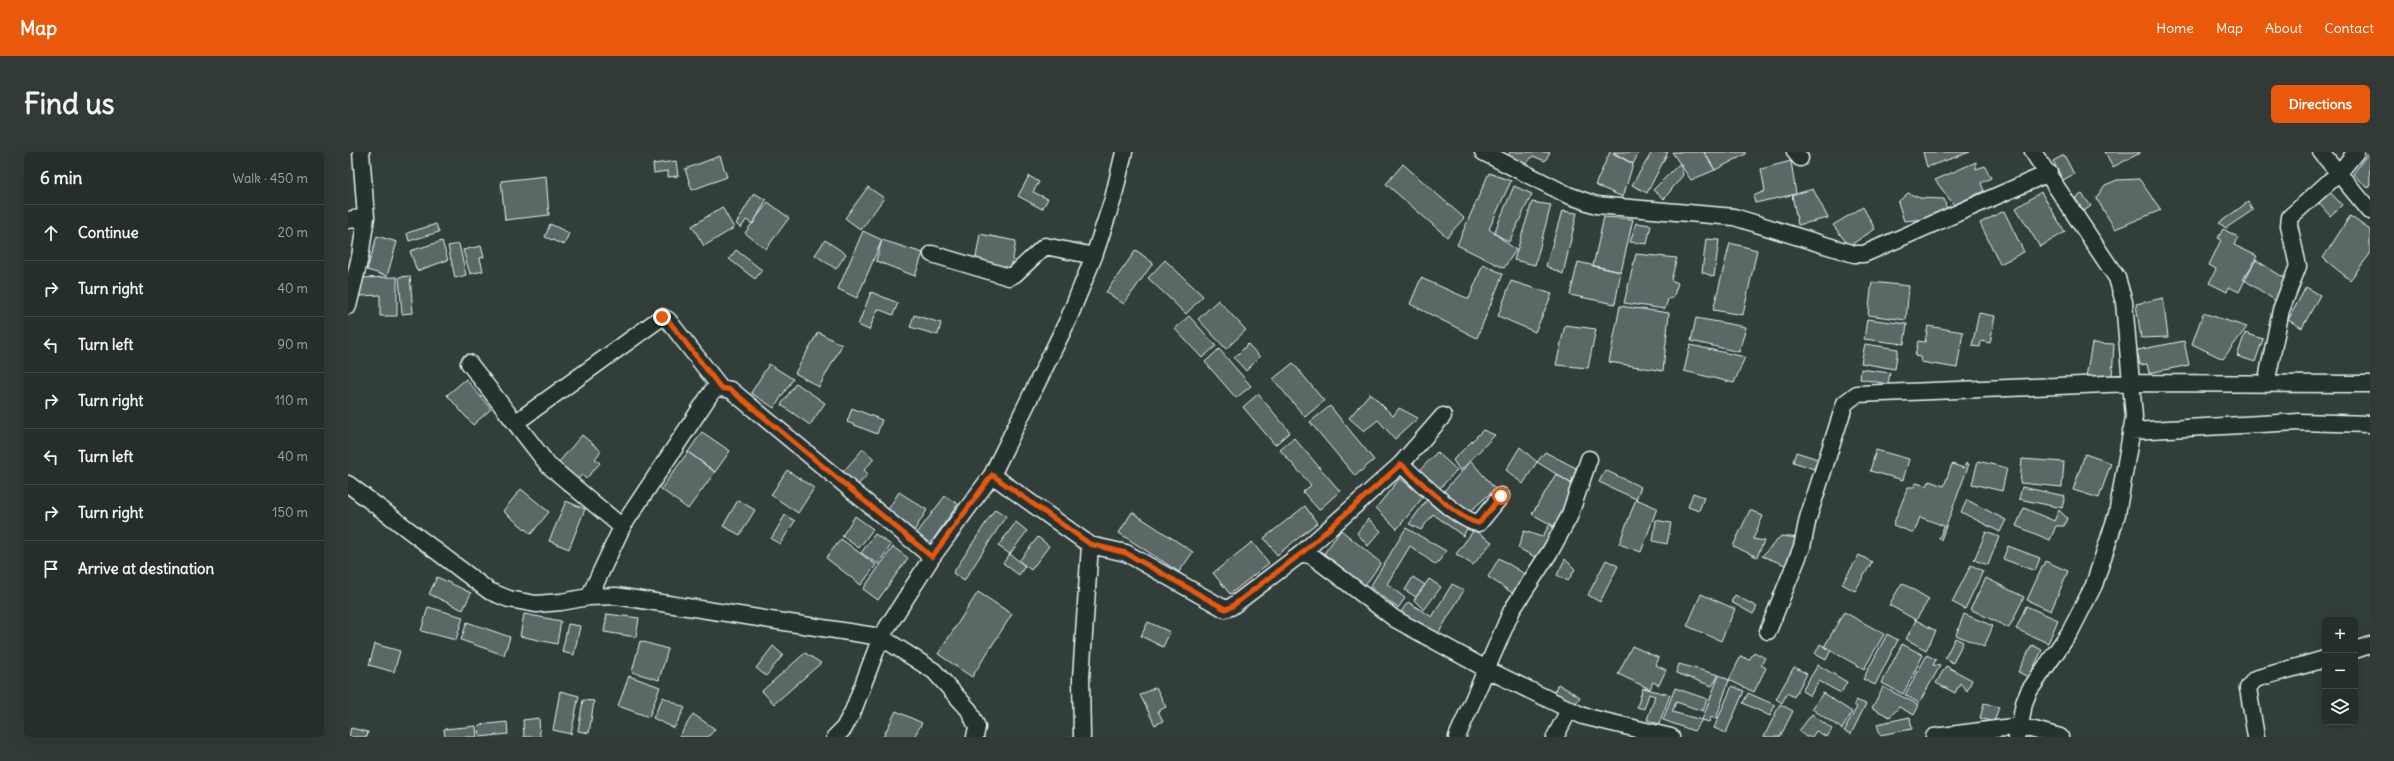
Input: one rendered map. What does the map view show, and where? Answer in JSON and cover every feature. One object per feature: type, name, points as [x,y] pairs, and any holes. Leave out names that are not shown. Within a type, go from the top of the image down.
[{"type":"street","points":[[348,306],[360,257],[366,217],[361,152]]},
{"type":"street","points":[[835,737],[844,728],[853,711],[881,638],[932,557],[992,475],[1068,320],[1094,256],[1113,199],[1124,152]]},
{"type":"street","points":[[1483,152],[1568,195],[1596,205],[1734,217],[1854,254],[1871,251],[2049,173]]},
{"type":"street","points":[[2018,732],[2024,703],[2029,691],[2070,632],[2094,585],[2117,514],[2134,417],[2124,302],[2117,278],[2049,173],[2033,152]]},
{"type":"street","points":[[2321,152],[2370,211]]},
{"type":"street","points":[[2266,384],[2281,310],[2298,266],[2289,225],[2290,217],[2339,173],[2356,152]]},
{"type":"street","points":[[348,220],[366,217]]},
{"type":"street","points":[[932,254],[1009,277],[1015,274],[1045,246],[1094,256]]},
{"type":"street","points":[[515,423],[662,317],[668,320],[721,388]]},
{"type":"street","points":[[469,363],[548,465],[622,527]]},
{"type":"street","points":[[1768,631],[1802,547],[1808,518],[1834,433],[1845,403],[1849,398],[1857,394],[2131,383],[2370,384]]},
{"type":"street","points":[[589,597],[622,527],[713,390],[721,388],[731,390],[932,557]]},
{"type":"street","points":[[992,475],[1090,544],[1126,553],[1225,609],[1231,607],[1302,553],[1401,464],[1443,416]]},
{"type":"street","points":[[2131,431],[2299,422],[2370,424]]},
{"type":"street","points":[[1457,737],[1488,670],[1512,610],[1551,550],[1569,517],[1590,459]]},
{"type":"street","points":[[1401,464],[1458,514],[1472,523],[1479,523],[1501,496]]},
{"type":"street","points":[[348,484],[489,591],[510,599],[536,604],[561,602],[589,597],[616,596],[881,638],[939,677],[970,710],[977,727],[974,737]]},
{"type":"street","points":[[1082,737],[1081,678],[1090,544]]},
{"type":"street","points":[[1302,553],[1312,556],[1395,619],[1488,670],[1583,716],[1669,737]]},
{"type":"street","points":[[2358,649],[2370,646]]},
{"type":"street","points":[[2256,737],[2248,688],[2255,679],[2322,660]]},
{"type":"street","points":[[1555,737],[1569,710]]},
{"type":"street","points":[[1934,737],[2018,732],[2060,737]]},
{"type":"building","points":[[1510,152],[1550,152],[1545,161],[1533,156],[1524,166],[1508,156]]},
{"type":"building","points":[[1610,152],[1633,164],[1623,197],[1595,185]]},
{"type":"building","points":[[1613,152],[1639,152],[1633,164]]},
{"type":"building","points":[[1652,152],[1668,152],[1647,193],[1632,185]]},
{"type":"building","points":[[1672,152],[1704,152],[1715,170],[1691,180]]},
{"type":"building","points":[[1704,152],[1745,152],[1746,154],[1715,170]]},
{"type":"building","points":[[1923,152],[1970,152],[1927,167]]},
{"type":"building","points":[[2105,152],[2140,152],[2140,153],[2113,167]]},
{"type":"building","points":[[2369,152],[2370,185],[2368,188],[2353,174]]},
{"type":"building","points":[[2064,155],[2074,174],[2063,180],[2053,161]]},
{"type":"building","points":[[720,156],[727,177],[692,190],[685,169]]},
{"type":"building","points":[[676,161],[678,176],[668,177],[668,171],[654,173],[653,164]]},
{"type":"building","points":[[1791,161],[1796,194],[1755,203],[1753,196],[1765,191],[1761,169]]},
{"type":"building","points":[[1976,162],[1976,169],[1985,166],[1991,178],[1981,183],[1984,191],[1954,205],[1935,180]]},
{"type":"building","points":[[1680,163],[1683,175],[1664,199],[1653,190]]},
{"type":"building","points":[[1403,164],[1464,218],[1447,237],[1386,184]]},
{"type":"building","points":[[1489,173],[1511,181],[1489,229],[1516,250],[1504,268],[1457,245]]},
{"type":"building","points":[[546,176],[549,215],[505,220],[501,181]]},
{"type":"building","points":[[1029,176],[1039,182],[1033,192],[1048,199],[1042,209],[1018,196]]},
{"type":"building","points":[[2139,179],[2161,210],[2115,229],[2096,198],[2105,185],[2117,180]]},
{"type":"building","points":[[1514,186],[1532,194],[1509,242],[1494,233]]},
{"type":"building","points":[[868,187],[884,198],[861,230],[845,218]]},
{"type":"building","points":[[1813,189],[1828,218],[1798,225],[1792,195]]},
{"type":"building","points":[[2329,191],[2342,205],[2330,216],[2317,201]]},
{"type":"building","points":[[2041,192],[2065,232],[2040,247],[2016,208]]},
{"type":"building","points":[[754,193],[766,200],[753,224],[746,220],[741,228],[736,224]]},
{"type":"building","points":[[1908,193],[1920,198],[1944,199],[1949,217],[1904,221],[1898,202]]},
{"type":"building","points":[[2082,194],[2091,206],[2084,211],[2075,198]]},
{"type":"building","points":[[768,202],[789,218],[766,249],[745,233]]},
{"type":"building","points":[[1532,202],[1551,205],[1535,265],[1514,260]]},
{"type":"building","points":[[2248,202],[2253,210],[2226,228],[2219,223]]},
{"type":"building","points":[[722,207],[734,228],[704,246],[692,226]]},
{"type":"building","points":[[1863,207],[1875,229],[1849,246],[1833,225]]},
{"type":"building","points":[[1562,211],[1577,213],[1563,274],[1546,266]]},
{"type":"building","points":[[2004,211],[2024,252],[2000,264],[1980,223]]},
{"type":"building","points":[[2350,216],[2370,230],[2370,254],[2350,280],[2323,258]]},
{"type":"building","points":[[1604,217],[1633,219],[1621,272],[1593,266]]},
{"type":"building","points":[[1636,223],[1651,225],[1647,244],[1630,242]]},
{"type":"building","points":[[436,224],[439,232],[409,241],[407,233]]},
{"type":"building","points":[[550,224],[569,233],[564,245],[545,237]]},
{"type":"building","points":[[2223,229],[2238,237],[2234,245],[2257,256],[2239,292],[2229,287],[2227,292],[2209,283],[2216,269],[2209,265],[2221,240],[2218,238]]},
{"type":"building","points":[[863,231],[882,240],[857,298],[838,289]]},
{"type":"building","points":[[980,234],[1016,241],[1011,269],[975,263]]},
{"type":"building","points":[[377,236],[397,242],[387,276],[367,270]]},
{"type":"building","points":[[1706,239],[1719,240],[1714,277],[1702,272]]},
{"type":"building","points":[[825,240],[846,254],[836,269],[815,255]]},
{"type":"building","points":[[882,240],[923,253],[915,276],[876,261]]},
{"type":"building","points":[[442,241],[448,260],[417,271],[410,251]]},
{"type":"building","points":[[1730,243],[1757,250],[1743,315],[1713,310]]},
{"type":"building","points":[[459,244],[466,275],[455,278],[448,246]]},
{"type":"building","points":[[481,246],[484,257],[480,258],[483,271],[470,274],[463,250]]},
{"type":"building","points":[[736,250],[762,270],[755,279],[729,259]]},
{"type":"building","points":[[1136,250],[1153,263],[1124,304],[1106,292]]},
{"type":"building","points":[[1636,254],[1677,258],[1671,280],[1678,283],[1673,298],[1668,299],[1665,309],[1624,303]]},
{"type":"building","points":[[1165,260],[1203,296],[1186,314],[1148,278]]},
{"type":"building","points":[[2256,260],[2289,281],[2276,301],[2243,279]]},
{"type":"building","points":[[1578,262],[1621,272],[1615,304],[1570,295]]},
{"type":"building","points":[[1483,264],[1503,274],[1477,338],[1410,304],[1421,278],[1469,299]]},
{"type":"building","points":[[410,276],[413,313],[402,314],[399,277]]},
{"type":"building","points":[[397,277],[397,316],[380,316],[380,295],[360,296],[359,278]]},
{"type":"building","points":[[1511,281],[1552,294],[1535,332],[1498,316]]},
{"type":"building","points":[[1872,282],[1909,286],[1906,320],[1868,315]]},
{"type":"building","points":[[2306,287],[2320,295],[2302,328],[2288,320]]},
{"type":"building","points":[[871,292],[898,303],[893,315],[878,309],[869,330],[858,325]]},
{"type":"building","points":[[2163,298],[2168,337],[2141,338],[2136,304]]},
{"type":"building","points":[[1218,300],[1246,330],[1226,349],[1198,319]]},
{"type":"building","points":[[1620,306],[1669,313],[1663,371],[1609,362]]},
{"type":"building","points":[[1979,313],[1995,316],[1990,343],[1981,341],[1980,347],[1972,346]]},
{"type":"building","points":[[2203,313],[2247,327],[2223,359],[2192,344]]},
{"type":"building","points":[[914,315],[941,323],[938,335],[910,327]]},
{"type":"building","points":[[1189,316],[1216,346],[1202,358],[1175,329]]},
{"type":"building","points":[[1696,318],[1746,327],[1739,352],[1691,341]]},
{"type":"building","points":[[1867,319],[1907,324],[1904,344],[1864,339]]},
{"type":"building","points":[[1565,325],[1596,329],[1588,368],[1556,365]]},
{"type":"building","points":[[1928,326],[1963,332],[1957,368],[1921,362],[1920,357],[1915,356],[1918,341],[1925,342]]},
{"type":"building","points":[[818,332],[842,345],[819,387],[795,373]]},
{"type":"building","points":[[2245,333],[2263,339],[2255,362],[2237,356]]},
{"type":"building","points":[[2184,341],[2189,365],[2149,373],[2147,364],[2140,365],[2137,350]]},
{"type":"building","points":[[2092,343],[2114,344],[2112,378],[2086,377]]},
{"type":"building","points":[[1248,344],[1260,357],[1246,371],[1234,358]]},
{"type":"building","points":[[1865,344],[1898,349],[1895,369],[1861,363]]},
{"type":"building","points":[[1690,345],[1745,357],[1734,383],[1684,371]]},
{"type":"building","points":[[1219,349],[1251,386],[1236,398],[1205,362]]},
{"type":"building","points":[[1293,363],[1324,401],[1305,417],[1273,379]]},
{"type":"building","points":[[769,364],[793,379],[774,408],[751,393]]},
{"type":"building","points":[[1861,369],[1890,373],[1888,384],[1860,379]]},
{"type":"building","points":[[466,379],[491,409],[473,425],[447,395]]},
{"type":"building","points":[[796,383],[825,403],[810,425],[781,405]]},
{"type":"building","points":[[1370,393],[1393,416],[1399,408],[1418,418],[1395,439],[1378,420],[1364,431],[1349,418]]},
{"type":"building","points":[[1258,394],[1290,432],[1275,445],[1243,407]]},
{"type":"building","points":[[1330,406],[1374,460],[1355,476],[1310,422]]},
{"type":"building","points":[[852,408],[882,420],[877,434],[847,422]]},
{"type":"building","points":[[1483,430],[1495,435],[1460,471],[1453,460]]},
{"type":"building","points":[[702,432],[730,451],[715,472],[688,452]]},
{"type":"building","points":[[582,435],[601,451],[595,459],[600,463],[586,479],[582,475],[577,480],[558,463]]},
{"type":"building","points":[[1294,438],[1340,491],[1319,510],[1303,492],[1311,485],[1280,450]]},
{"type":"building","points":[[1520,447],[1537,462],[1523,484],[1506,470]]},
{"type":"building","points":[[863,449],[874,459],[864,470],[868,474],[857,486],[842,473]]},
{"type":"building","points":[[1876,450],[1909,459],[1903,480],[1870,471]]},
{"type":"building","points":[[688,452],[715,472],[688,509],[661,489]]},
{"type":"building","points":[[1437,452],[1457,470],[1438,490],[1420,470]]},
{"type":"building","points":[[1545,452],[1576,468],[1572,484],[1537,462]]},
{"type":"building","points":[[1796,452],[1818,459],[1814,469],[1793,462]]},
{"type":"building","points":[[2085,454],[2111,463],[2099,498],[2073,490]]},
{"type":"building","points":[[2022,459],[2064,462],[2062,487],[2020,483]]},
{"type":"building","points":[[1471,461],[1495,489],[1465,516],[1444,491]]},
{"type":"building","points":[[1978,461],[2007,468],[2002,491],[1972,484]]},
{"type":"building","points":[[1966,463],[1969,464],[1941,540],[1939,539],[1944,526],[1920,517],[1914,533],[1893,525],[1908,487],[1914,487],[1916,483],[1927,486],[1929,481],[1944,486],[1952,464],[1964,468]]},
{"type":"building","points":[[787,470],[814,488],[798,513],[771,495]]},
{"type":"building","points":[[1605,470],[1641,487],[1636,499],[1599,482]]},
{"type":"building","points":[[1556,474],[1572,484],[1559,529],[1532,514]]},
{"type":"building","points":[[1400,478],[1423,497],[1397,529],[1376,508]]},
{"type":"building","points":[[2022,487],[2065,496],[2062,508],[2019,499]]},
{"type":"building","points":[[521,489],[549,512],[531,534],[503,511]]},
{"type":"building","points":[[899,492],[927,510],[912,534],[884,516]]},
{"type":"building","points":[[1693,493],[1704,497],[1699,511],[1688,507]]},
{"type":"building","points":[[945,496],[958,504],[928,547],[914,537]]},
{"type":"building","points":[[1428,498],[1468,527],[1463,536],[1433,514],[1421,530],[1409,524]]},
{"type":"building","points":[[1636,499],[1657,508],[1641,552],[1619,544]]},
{"type":"building","points":[[738,500],[755,510],[740,535],[723,526]]},
{"type":"building","points":[[1967,500],[2006,520],[2000,532],[1961,512]]},
{"type":"building","points":[[566,501],[585,509],[569,549],[549,541]]},
{"type":"building","points":[[1305,506],[1317,523],[1277,555],[1264,538]]},
{"type":"building","points":[[2024,508],[2054,521],[2059,510],[2067,518],[2064,526],[2056,526],[2050,540],[2016,526]]},
{"type":"building","points":[[995,509],[1006,516],[964,581],[953,573]]},
{"type":"building","points":[[1750,510],[1763,516],[1753,539],[1764,541],[1757,557],[1733,546]]},
{"type":"building","points":[[1132,512],[1193,552],[1179,572],[1119,533]]},
{"type":"building","points":[[785,515],[795,521],[780,544],[771,539]]},
{"type":"building","points":[[855,516],[873,529],[859,548],[842,536]]},
{"type":"building","points":[[1368,519],[1381,531],[1368,546],[1357,533]]},
{"type":"building","points":[[1656,520],[1671,523],[1667,544],[1653,541]]},
{"type":"building","points":[[1016,522],[1027,531],[1010,554],[998,546]]},
{"type":"building","points":[[1550,524],[1557,532],[1539,559],[1518,548],[1524,531],[1542,537]]},
{"type":"building","points":[[1406,528],[1446,551],[1436,565],[1410,546],[1387,584],[1405,598],[1398,608],[1370,587]]},
{"type":"building","points":[[1341,530],[1381,563],[1363,588],[1323,555]]},
{"type":"building","points":[[1474,530],[1492,542],[1473,565],[1456,554]]},
{"type":"building","points":[[1986,532],[1999,537],[1988,565],[1974,560]]},
{"type":"building","points":[[875,534],[891,545],[878,564],[861,553]]},
{"type":"building","points":[[1781,536],[1799,538],[1788,566],[1762,556]]},
{"type":"building","points":[[1038,537],[1049,546],[1031,570],[1019,561]]},
{"type":"building","points":[[841,539],[876,565],[861,585],[826,558]]},
{"type":"building","points":[[1252,542],[1269,563],[1230,594],[1213,573]]},
{"type":"building","points":[[2008,546],[2040,558],[2035,571],[2003,559]]},
{"type":"building","points":[[893,547],[908,558],[878,600],[863,589]]},
{"type":"building","points":[[1010,554],[1025,566],[1019,575],[1003,563]]},
{"type":"building","points":[[1859,555],[1872,562],[1855,591],[1842,584]]},
{"type":"building","points":[[1499,558],[1528,576],[1514,594],[1488,577]]},
{"type":"building","points":[[1565,559],[1575,569],[1568,581],[1557,575]]},
{"type":"building","points":[[1606,560],[1618,566],[1600,602],[1588,595]]},
{"type":"building","points":[[2045,561],[2068,571],[2051,611],[2027,600]]},
{"type":"building","points":[[1971,565],[1983,571],[1965,609],[1952,602]]},
{"type":"building","points":[[437,577],[471,593],[463,610],[429,594]]},
{"type":"building","points":[[1413,577],[1425,585],[1416,597],[1405,590]]},
{"type":"building","points":[[1986,578],[2024,597],[2009,628],[1970,609]]},
{"type":"building","points":[[1429,579],[1441,587],[1424,610],[1414,600]]},
{"type":"building","points":[[1902,583],[1929,599],[1916,620],[1889,605]]},
{"type":"building","points":[[1452,584],[1464,590],[1438,634],[1400,613],[1408,602],[1432,617]]},
{"type":"building","points":[[978,592],[1012,614],[972,677],[938,654]]},
{"type":"building","points":[[1701,594],[1735,609],[1721,641],[1687,626]]},
{"type":"building","points":[[1735,595],[1757,607],[1753,614],[1731,602]]},
{"type":"building","points":[[2026,606],[2058,620],[2048,643],[2016,629]]},
{"type":"building","points":[[428,607],[463,617],[456,640],[421,631]]},
{"type":"building","points":[[1844,612],[1884,634],[1864,669],[1824,647]]},
{"type":"building","points":[[524,614],[561,621],[557,644],[520,636]]},
{"type":"building","points":[[607,614],[639,618],[636,637],[604,632]]},
{"type":"building","points":[[1964,614],[1993,626],[1984,647],[1956,635]]},
{"type":"building","points":[[1916,620],[1936,631],[1926,650],[1906,639]]},
{"type":"building","points":[[467,622],[510,637],[504,655],[461,640]]},
{"type":"building","points":[[1148,622],[1170,632],[1163,647],[1141,636]]},
{"type":"building","points":[[568,624],[580,626],[574,655],[562,652]]},
{"type":"building","points":[[1887,634],[1898,640],[1875,685],[1863,679]]},
{"type":"building","points":[[1955,638],[1963,642],[1953,663],[1945,658]]},
{"type":"building","points":[[640,641],[668,649],[659,680],[632,672]]},
{"type":"building","points":[[375,644],[400,651],[394,672],[369,665]]},
{"type":"building","points":[[1820,644],[1831,650],[1826,660],[1815,654]]},
{"type":"building","points":[[1902,644],[1923,655],[1903,694],[1882,683]]},
{"type":"building","points":[[2032,645],[2042,650],[2029,677],[2018,672]]},
{"type":"building","points":[[773,646],[783,655],[766,676],[756,668]]},
{"type":"building","points":[[1632,646],[1659,658],[1656,665],[1666,670],[1659,685],[1653,682],[1650,689],[1618,674]]},
{"type":"building","points":[[1754,652],[1765,658],[1761,665],[1766,668],[1754,692],[1729,680],[1741,656],[1749,660]]},
{"type":"building","points":[[805,653],[821,663],[774,704],[762,691]]},
{"type":"building","points":[[1927,655],[1936,660],[1933,665],[1940,666],[1919,703],[1905,695]]},
{"type":"building","points":[[1679,664],[1719,675],[1712,686],[1676,673]]},
{"type":"building","points":[[1818,665],[1847,682],[1841,693],[1819,681],[1810,696],[1802,691]]},
{"type":"building","points":[[1946,666],[1972,680],[1967,691],[1960,683],[1955,693],[1936,683]]},
{"type":"building","points":[[1794,667],[1807,674],[1794,697],[1787,693],[1782,703],[1776,699]]},
{"type":"building","points":[[1719,675],[1729,680],[1716,719],[1711,717],[1709,722],[1702,720]]},
{"type":"building","points":[[629,676],[660,687],[649,717],[618,706]]},
{"type":"building","points":[[1558,684],[1580,697],[1574,706],[1553,694]]},
{"type":"building","points":[[1732,686],[1744,691],[1726,733],[1714,728]]},
{"type":"building","points":[[1156,687],[1166,707],[1158,711],[1163,721],[1155,725],[1140,695]]},
{"type":"building","points":[[1883,687],[1919,705],[1914,715],[1899,707],[1890,717],[1872,708]]},
{"type":"building","points":[[1643,688],[1670,695],[1659,724],[1647,720],[1655,696],[1649,694],[1644,709],[1637,707]]},
{"type":"building","points":[[1675,688],[1707,699],[1703,711],[1676,702],[1672,712],[1702,720],[1694,731],[1663,720]]},
{"type":"building","points":[[560,691],[579,696],[571,734],[553,730]]},
{"type":"building","points":[[1748,693],[1775,705],[1770,716],[1743,703]]},
{"type":"building","points":[[1823,693],[1852,712],[1842,729],[1812,709]]},
{"type":"building","points":[[663,697],[685,708],[674,728],[653,718]]},
{"type":"building","points":[[583,700],[594,701],[589,733],[578,731]]},
{"type":"building","points":[[1856,700],[1866,704],[1851,734],[1844,731],[1857,707],[1854,705]]},
{"type":"building","points":[[1984,703],[1999,707],[1994,722],[1980,718]]},
{"type":"building","points":[[1780,704],[1793,711],[1780,737],[1764,737]]},
{"type":"building","points":[[896,711],[922,723],[914,737],[883,737]]},
{"type":"building","points":[[693,714],[715,729],[708,737],[679,737]]},
{"type":"building","points":[[1812,714],[1832,729],[1827,737],[1816,731],[1812,737],[1806,737],[1799,731]]},
{"type":"building","points":[[1910,717],[1912,729],[1880,735],[1877,724]]},
{"type":"building","points":[[539,718],[540,737],[524,737],[523,720]]},
{"type":"building","points":[[507,722],[508,734],[480,737],[479,725]]},
{"type":"building","points":[[476,726],[477,737],[445,737],[444,729]]},
{"type":"building","points":[[351,728],[368,732],[367,737],[349,737]]},
{"type":"route","points":[[662,317],[668,320],[721,388],[731,390],[932,557],[992,475],[1090,544],[1119,550],[1126,553],[1225,609],[1231,607],[1302,553],[1401,464],[1458,514],[1472,523],[1479,523],[1501,496]]}]
